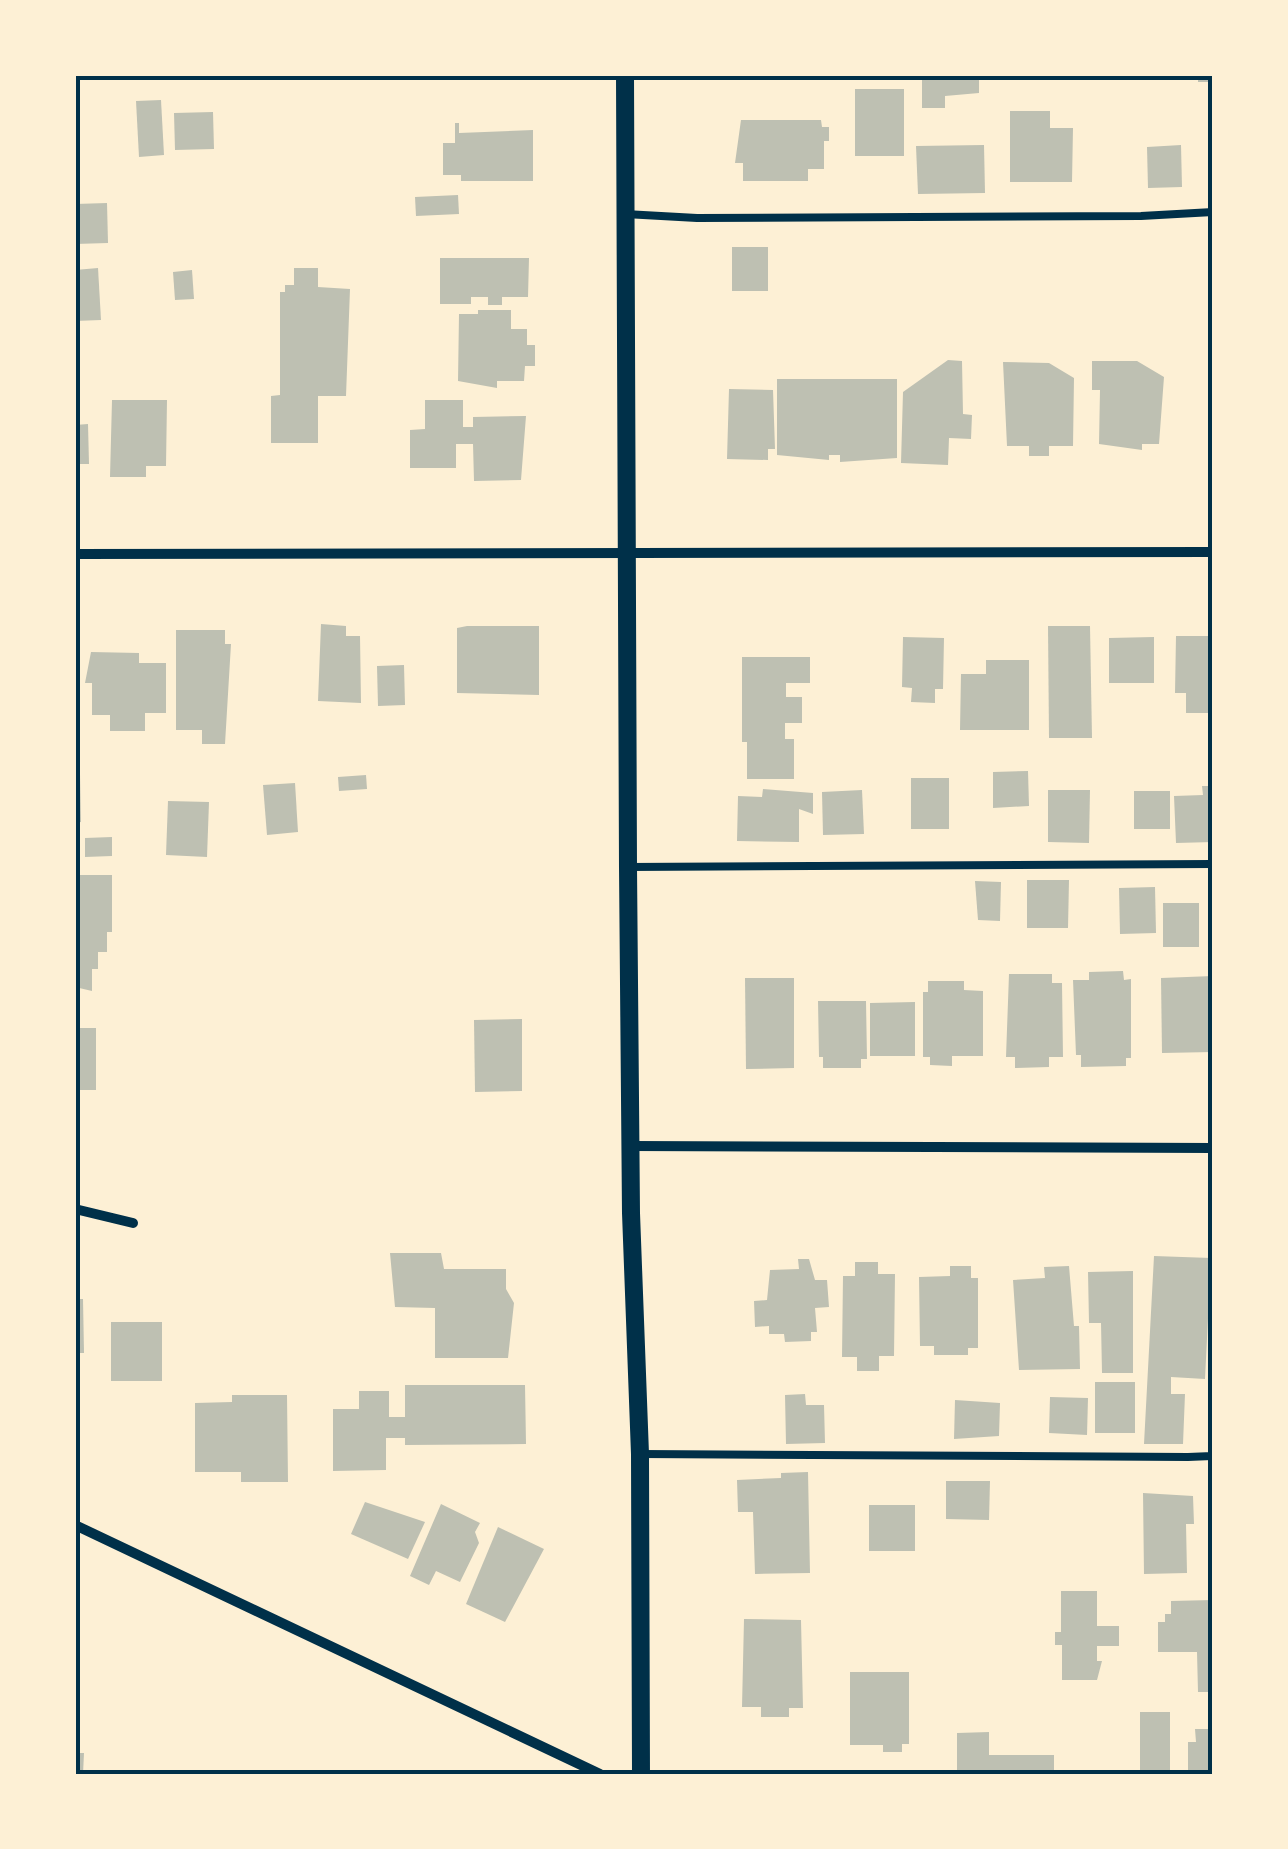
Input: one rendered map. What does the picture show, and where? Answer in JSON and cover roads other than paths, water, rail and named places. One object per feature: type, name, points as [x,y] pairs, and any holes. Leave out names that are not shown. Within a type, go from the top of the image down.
[{"type":"street","points":[[624,75],[628,867],[640,1454],[641,1774]]},
{"type":"street","points":[[75,554],[1213,552]]},
{"type":"street","points":[[631,1146],[1213,1149]]},
{"type":"street","points":[[75,1210],[132,1223]]},
{"type":"street","points":[[75,1525],[600,1774]]},
{"type":"lane","points":[[626,214],[832,217],[1213,212]]},
{"type":"lane","points":[[628,867],[1213,864]]},
{"type":"lane","points":[[640,1454],[1188,1457],[1212,1456],[1213,1443]]}]
